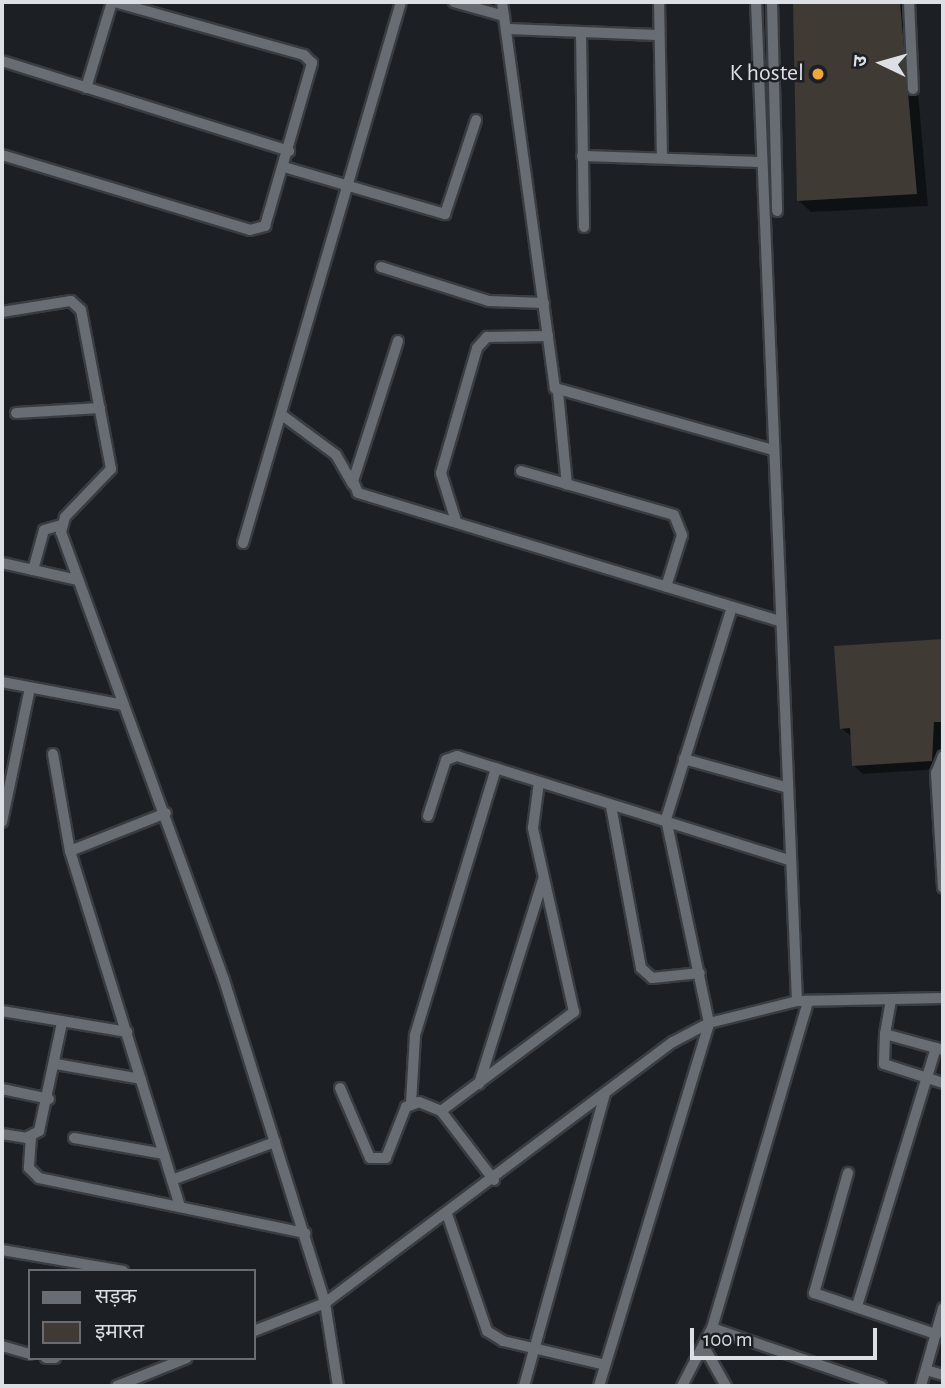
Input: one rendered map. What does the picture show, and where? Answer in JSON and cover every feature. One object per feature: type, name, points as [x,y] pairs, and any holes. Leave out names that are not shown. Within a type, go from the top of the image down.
[{"type":"street","points":[[2,155],[255,231],[265,226],[312,73],[308,59],[113,2],[86,88]]},
{"type":"street","points":[[243,543],[401,2]]},
{"type":"street","points":[[454,2],[504,16]]},
{"type":"street","points":[[502,2],[558,392],[567,485]]},
{"type":"street","points":[[659,2],[662,158]]},
{"type":"street","points":[[682,1386],[712,1328],[802,1001],[788,860],[756,2]]},
{"type":"street","points":[[772,2],[777,211]]},
{"type":"street","points":[[909,2],[913,89]]},
{"type":"street","points":[[507,29],[658,35]]},
{"type":"street","points":[[581,34],[584,227]]},
{"type":"street","points":[[2,61],[289,151]]},
{"type":"street","points":[[284,167],[447,212],[476,120]]},
{"type":"street","points":[[582,156],[762,162]]},
{"type":"street","points":[[381,267],[489,301],[544,303]]},
{"type":"street","points":[[2,312],[79,304],[111,469],[61,525],[44,530],[33,570]]},
{"type":"street","points":[[456,521],[442,473],[477,348],[487,337],[548,336]]},
{"type":"street","points":[[353,485],[398,341]]},
{"type":"street","points":[[558,392],[773,450]]},
{"type":"street","points":[[16,413],[100,408]]},
{"type":"street","points":[[282,415],[336,455],[353,485],[363,495],[779,621]]},
{"type":"street","points":[[521,471],[679,520],[681,548],[666,587]]},
{"type":"street","points":[[61,525],[78,580],[166,813],[305,1233],[325,1303],[338,1386]]},
{"type":"street","points":[[2,563],[78,580]]},
{"type":"street","points":[[599,1386],[709,1023],[666,819],[732,607]]},
{"type":"street","points":[[2,682],[124,705]]},
{"type":"street","points":[[2,822],[30,688]]},
{"type":"street","points":[[52,754],[70,851],[180,1206]]},
{"type":"street","points":[[943,756],[936,773],[943,888]]},
{"type":"street","points":[[428,816],[448,758],[496,768],[611,806],[666,819],[788,860]]},
{"type":"street","points":[[684,759],[785,788]]},
{"type":"street","points":[[340,1088],[361,1148],[375,1160],[388,1155],[411,1103],[415,1035],[496,768]]},
{"type":"street","points":[[441,1111],[573,1013],[532,822],[539,782]]},
{"type":"street","points":[[611,806],[641,968],[652,978],[700,973]]},
{"type":"street","points":[[70,851],[166,813]]},
{"type":"street","points":[[479,1084],[544,878]]},
{"type":"street","points":[[256,1330],[325,1303],[494,1181],[605,1094],[709,1023],[802,1001],[943,998]]},
{"type":"street","points":[[891,1000],[882,1062],[943,1083]]},
{"type":"street","points":[[2,1011],[127,1032]]},
{"type":"street","points":[[62,1023],[44,1121],[31,1137],[33,1176],[305,1233]]},
{"type":"street","points":[[856,1306],[927,1077],[940,1049],[885,1034]]},
{"type":"street","points":[[56,1064],[141,1079]]},
{"type":"street","points":[[2,1090],[49,1099]]},
{"type":"street","points":[[524,1386],[605,1094]]},
{"type":"street","points":[[411,1103],[441,1111],[494,1181]]},
{"type":"street","points":[[2,1134],[31,1137]]},
{"type":"street","points":[[74,1138],[164,1154]]},
{"type":"street","points":[[172,1180],[275,1142]]},
{"type":"street","points":[[848,1173],[812,1289],[936,1334]]},
{"type":"street","points":[[447,1214],[488,1331],[534,1347],[606,1365]]},
{"type":"street","points":[[2,1250],[111,1269]]},
{"type":"street","points":[[920,1386],[943,1308]]},
{"type":"street","points":[[712,1328],[857,1382],[881,1386]]},
{"type":"street","points":[[2,1346],[28,1353]]},
{"type":"street","points":[[704,1348],[726,1386]]},
{"type":"street","points":[[117,1386],[182,1360]]},
{"type":"street","points":[[926,1370],[943,1375]]},
{"type":"building","points":[[793,2],[900,2],[917,194],[797,201]]},
{"type":"building","points":[[943,639],[943,722],[934,722],[932,761],[852,766],[850,728],[840,729],[834,646]]},
{"type":"place","name":"K hostel","points":[[818,74]]}]
